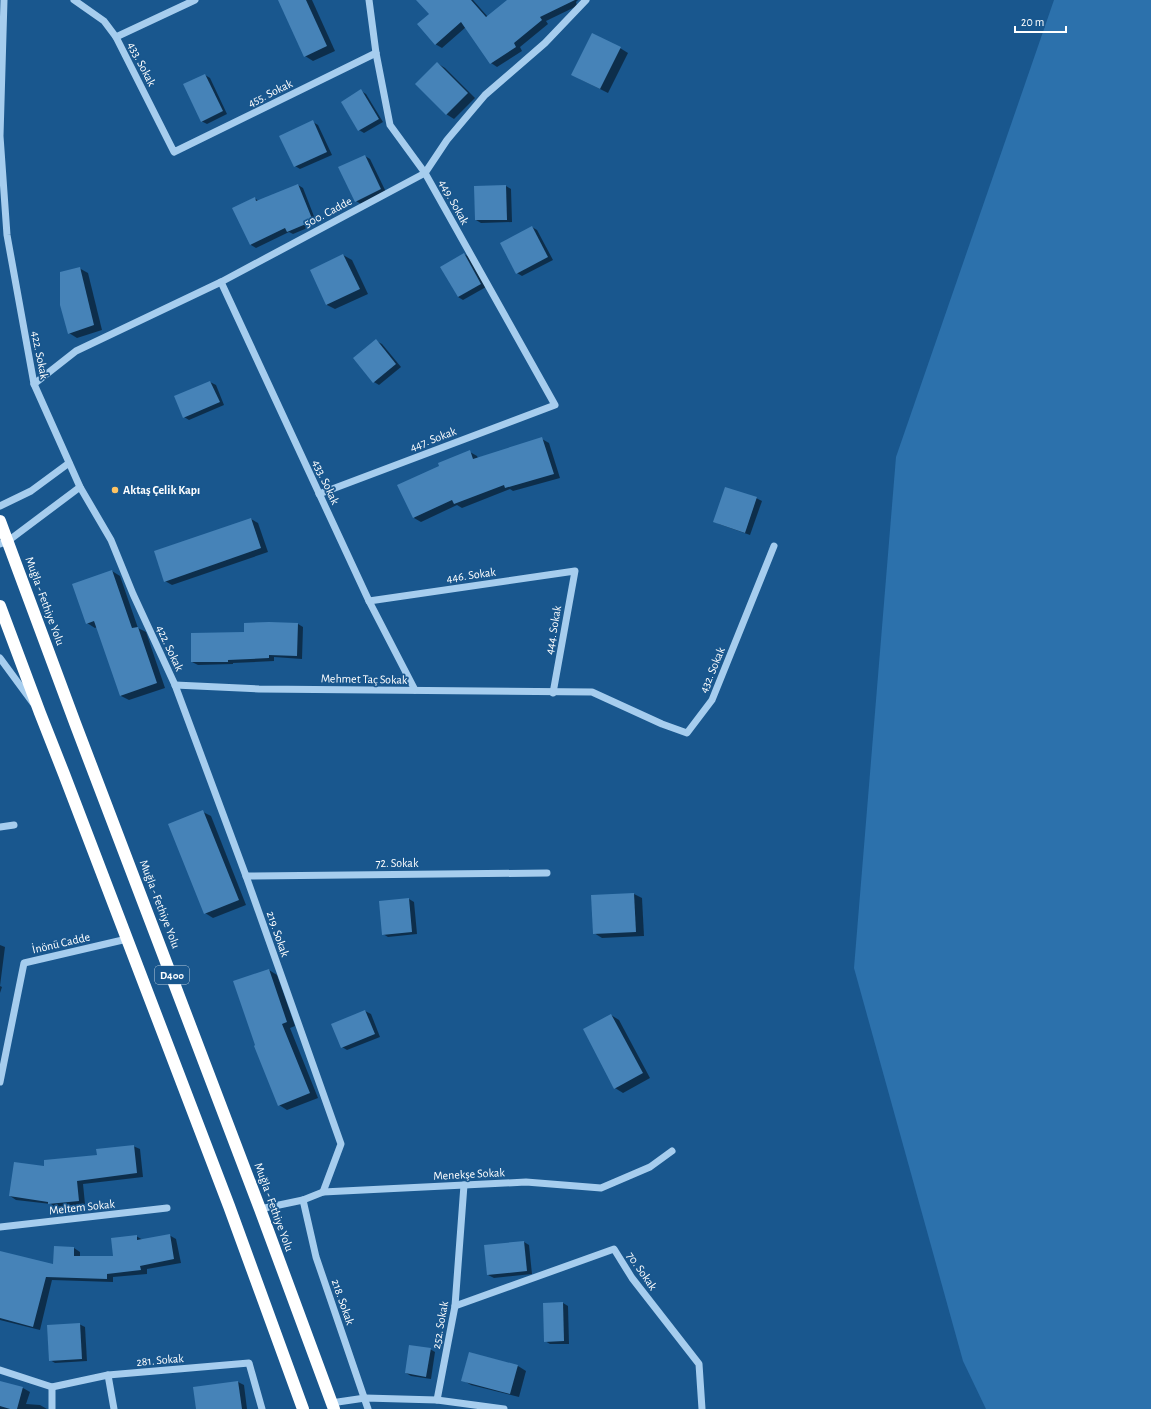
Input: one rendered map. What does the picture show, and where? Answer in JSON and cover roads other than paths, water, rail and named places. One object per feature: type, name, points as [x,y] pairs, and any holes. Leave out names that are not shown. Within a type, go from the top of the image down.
[{"type":"highway","name":"Muğla - Fethiye Yolu","points":[[0,521],[4,543],[75,723],[260,1209],[332,1406]]},
{"type":"highway","name":"D400","points":[[0,606],[229,1206],[303,1409]]},
{"type":"street","name":"422. Sokak","points":[[4,0],[0,136],[7,235],[34,384],[80,487],[111,540],[133,594],[175,685]]},
{"type":"street","name":"433. Sokak","points":[[74,0],[104,21],[116,36],[174,152]]},
{"type":"street","points":[[116,36],[195,0]]},
{"type":"street","name":"449. Sokak","points":[[368,0],[376,53],[390,125],[425,173],[555,405]]},
{"type":"street","name":"500. Cadde","points":[[34,384],[76,351],[221,282],[425,173],[447,140],[485,94],[545,43],[586,0]]},
{"type":"street","name":"455. Sokak","points":[[174,152],[376,53]]},
{"type":"street","name":"433. Sokak","points":[[221,282],[370,601],[414,690]]},
{"type":"street","name":"447. Sokak","points":[[320,494],[555,405]]},
{"type":"street","points":[[0,506],[31,491],[69,462]]},
{"type":"street","points":[[4,543],[80,487]]},
{"type":"street","name":"432. Sokak","points":[[553,692],[592,692],[662,724],[687,733],[712,700],[774,546]]},
{"type":"street","name":"446. Sokak","points":[[370,601],[575,571]]},
{"type":"street","name":"444. Sokak","points":[[553,692],[575,571]]},
{"type":"street","points":[[0,658],[40,713]]},
{"type":"street","name":"Mehmet Taç Sokak","points":[[175,685],[259,689],[553,692]]},
{"type":"street","name":"219. Sokak","points":[[175,685],[246,876],[340,1144],[323,1192]]},
{"type":"street","points":[[0,827],[14,825]]},
{"type":"street","name":"72. Sokak","points":[[246,876],[547,873]]},
{"type":"street","name":"İnönü Cadde","points":[[0,1082],[24,963],[127,939]]},
{"type":"street","name":"Menekşe Sokak","points":[[260,1209],[303,1200],[323,1192],[526,1182],[601,1188],[650,1167],[672,1151]]},
{"type":"street","name":"252. Sokak","points":[[437,1400],[456,1306],[464,1185]]},
{"type":"street","name":"218. Sokak","points":[[303,1200],[316,1257],[368,1409]]},
{"type":"street","name":"Meltem Sokak","points":[[0,1227],[167,1208]]},
{"type":"street","name":"70. Sokak","points":[[456,1306],[614,1249],[632,1278],[699,1364],[702,1409]]},
{"type":"street","name":"281. Sokak","points":[[52,1387],[108,1375],[249,1363],[262,1409]]},
{"type":"street","points":[[0,1370],[52,1387],[52,1409]]},
{"type":"street","points":[[108,1375],[114,1409]]},
{"type":"street","points":[[332,1406],[364,1398],[437,1400],[504,1409]]},
{"type":"place","name":"Aktaş Çelik Kapı","points":[[115,490]]}]
